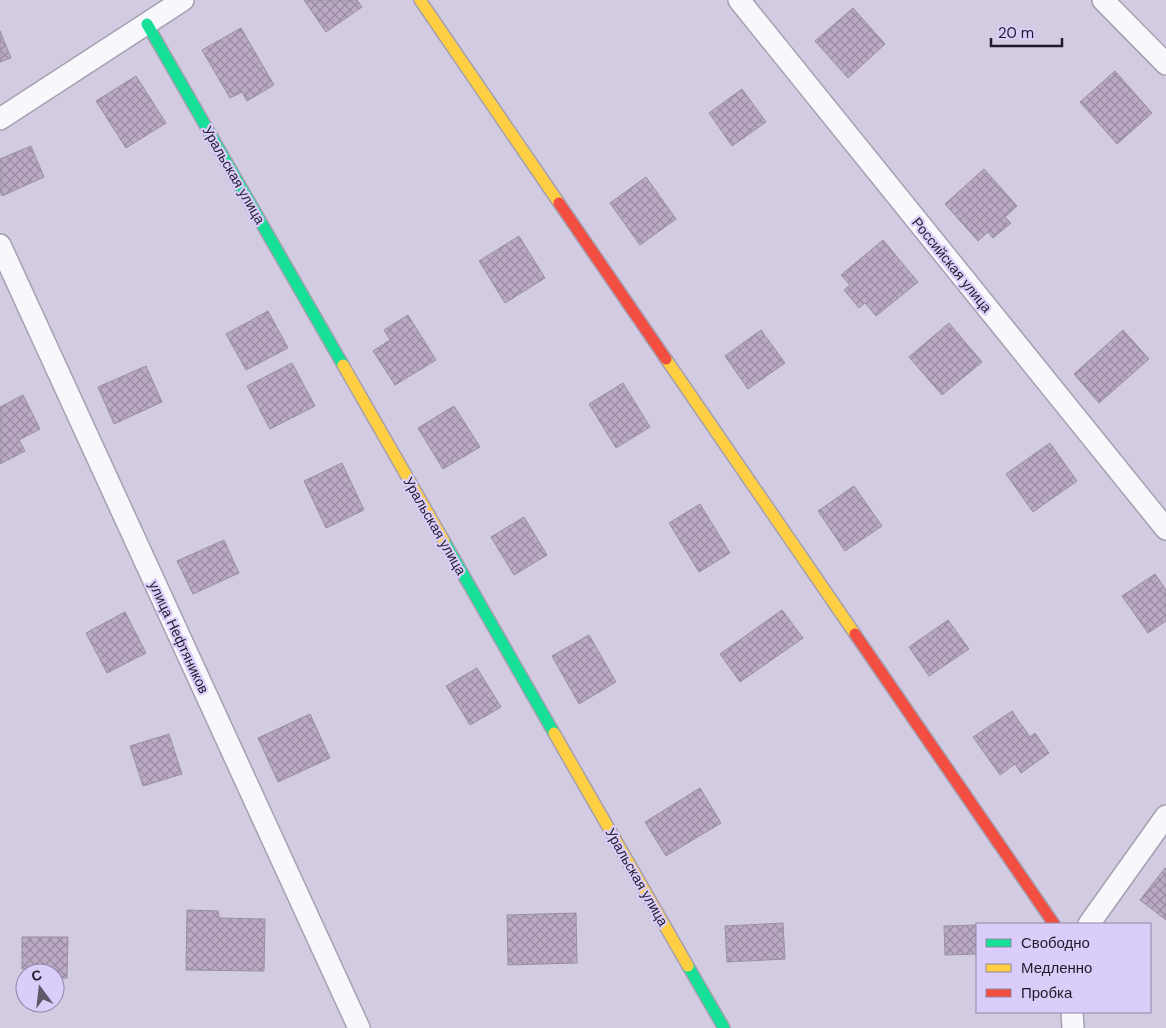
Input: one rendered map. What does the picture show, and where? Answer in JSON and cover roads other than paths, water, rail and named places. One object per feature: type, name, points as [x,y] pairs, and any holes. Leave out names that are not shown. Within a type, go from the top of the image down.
[{"type":"street","points":[[0,119],[183,0]]},
{"type":"street","points":[[420,0],[1053,923]]},
{"type":"street","name":"Российская улица","points":[[739,0],[1166,529]]},
{"type":"street","points":[[1103,0],[1166,64]]},
{"type":"street","name":"Уральская улица","points":[[147,24],[724,1028]]},
{"type":"street","name":"улица Нефтяников","points":[[0,246],[359,1028]]},
{"type":"street","points":[[1090,923],[1166,816]]},
{"type":"street","points":[[1072,1013],[1073,1028]]}]
